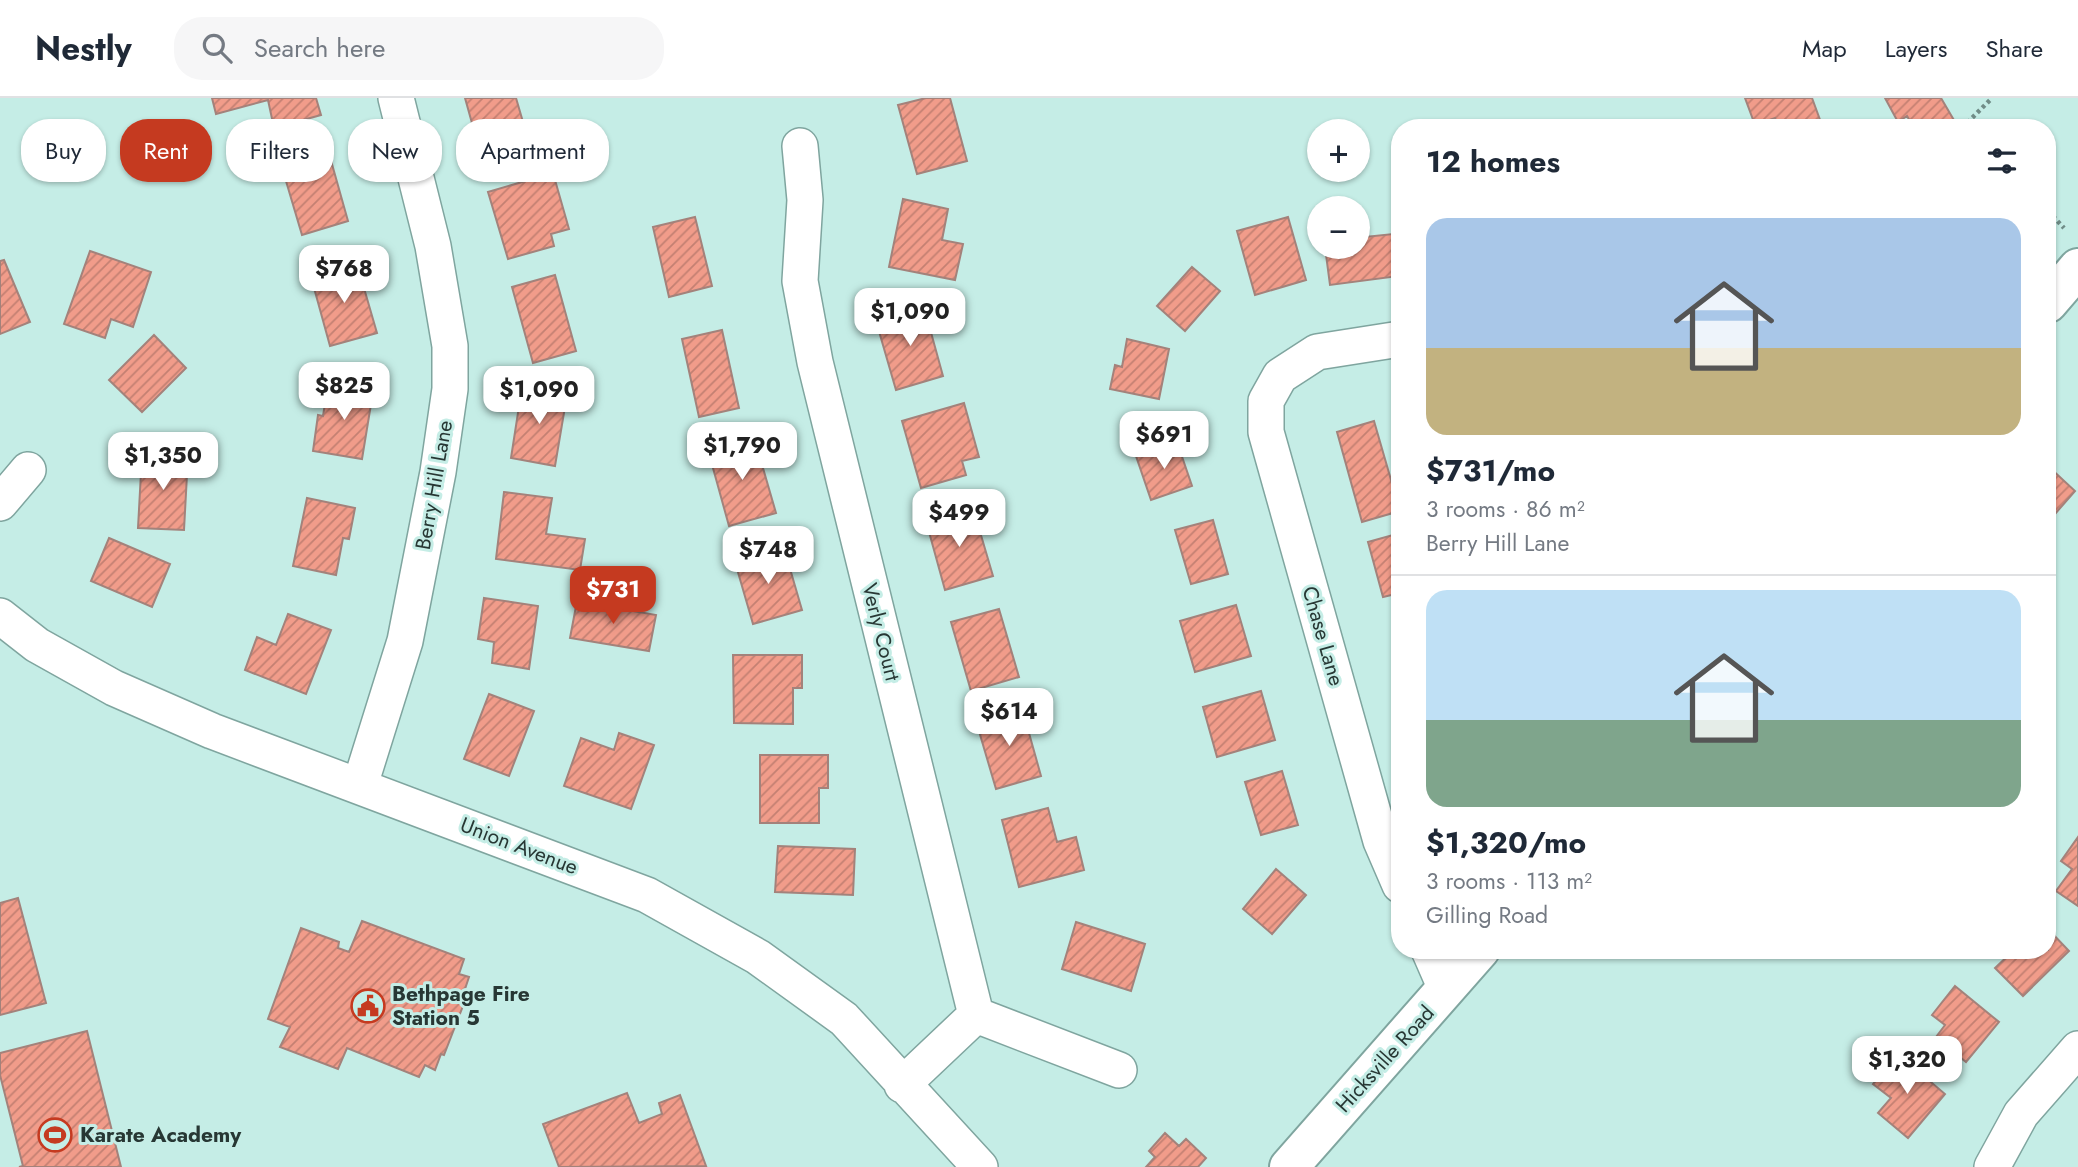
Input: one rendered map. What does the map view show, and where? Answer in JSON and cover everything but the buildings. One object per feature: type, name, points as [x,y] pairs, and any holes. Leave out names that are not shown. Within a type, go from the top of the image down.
[{"type":"main road","points":[[2056,294],[2078,268]]},
{"type":"main road","name":"Hicksville Road","points":[[1289,1167],[1472,959]]},
{"type":"street","name":"Berry Hill Lane","points":[[360,785],[405,641],[438,472],[450,389],[450,346],[433,246],[396,98]]},
{"type":"street","name":"Verly Court","points":[[800,146],[805,200],[800,281],[815,362],[976,1015]]},
{"type":"street","name":"Chase Lane","points":[[1391,340],[1317,352],[1280,376],[1266,401],[1266,432],[1381,841],[1391,864]]},
{"type":"street","points":[[0,503],[28,470]]},
{"type":"street","name":"Union Avenue","points":[[0,615],[37,645],[114,688],[212,731],[647,895],[758,957],[844,1019],[979,1167]]},
{"type":"street","points":[[1433,959],[1446,989]]},
{"type":"street","points":[[902,1085],[976,1015],[1119,1070]]},
{"type":"street","points":[[1992,1167],[2021,1114],[2078,1049]]},
{"type":"path","points":[[1973,119],[1992,98]]},
{"type":"path","points":[[2056,220],[2064,228]]},
{"type":"place","name":"Bethpage Fire Station 5","points":[[368,1006]]},
{"type":"place","name":"Karate Academy","points":[[55,1135]]}]
